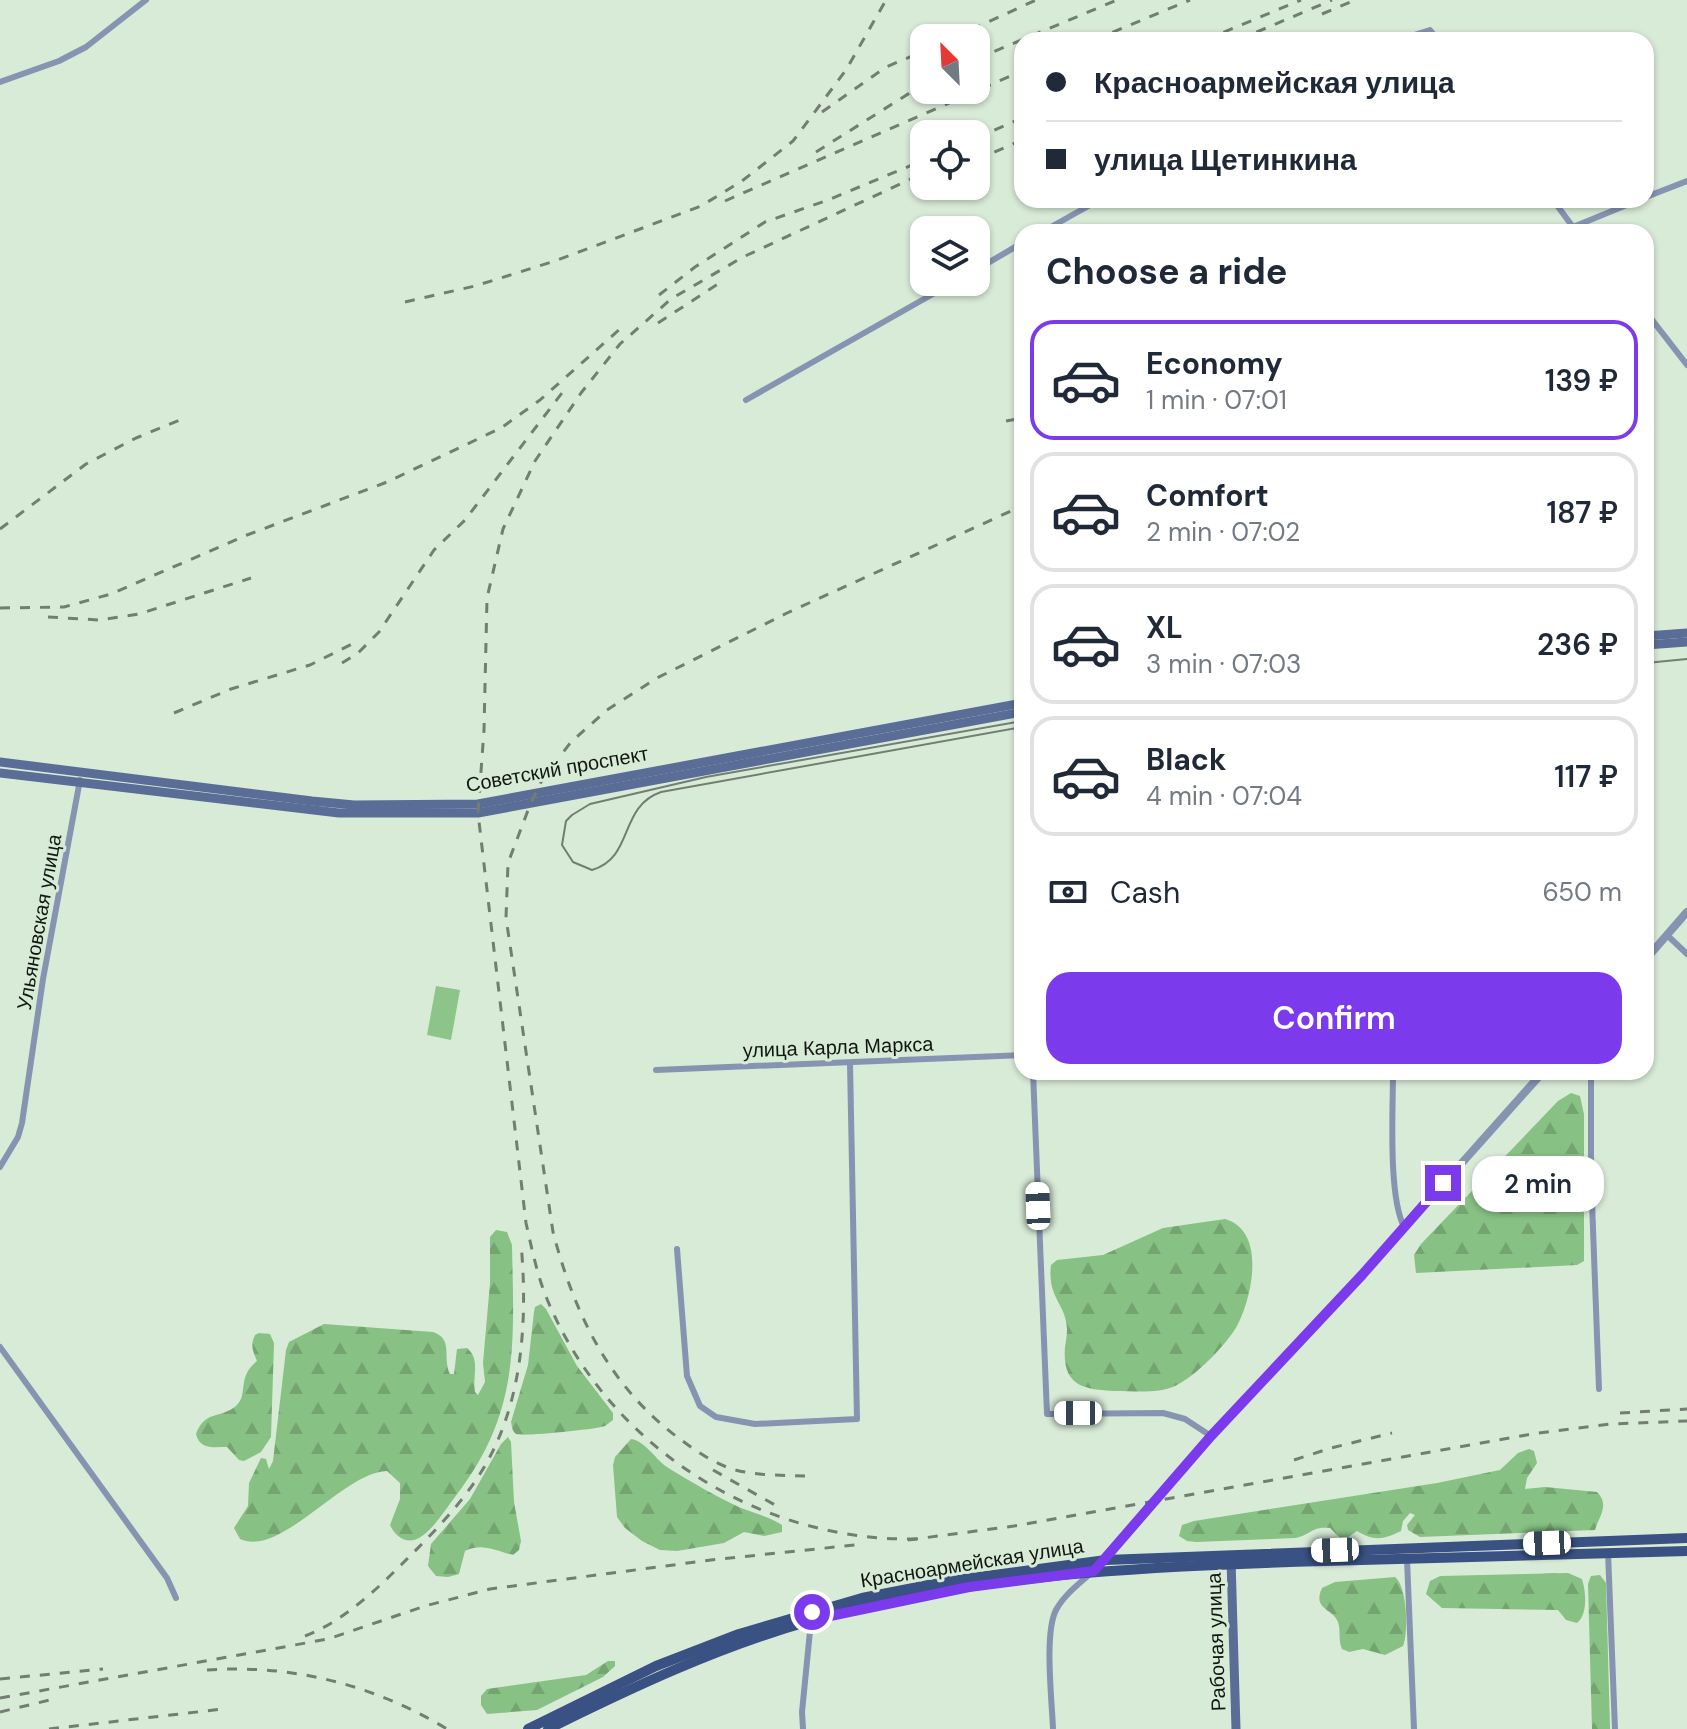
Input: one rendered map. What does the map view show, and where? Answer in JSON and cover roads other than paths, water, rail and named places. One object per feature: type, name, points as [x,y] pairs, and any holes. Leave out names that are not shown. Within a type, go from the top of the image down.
[{"type":"main road","points":[[1654,635],[1687,633]]},
{"type":"main road","points":[[1654,644],[1687,642]]},
{"type":"main road","name":"Советский проспект","points":[[0,773],[81,777],[326,803],[478,804],[1014,709]]},
{"type":"main road","name":"Советский проспект","points":[[0,762],[81,777]]},
{"type":"main road","name":"Красноармейская улица","points":[[528,1729],[669,1661],[739,1634],[811,1616],[969,1587],[1094,1571],[1231,1559],[1687,1538]]},
{"type":"main road","name":"Красноармейская улица","points":[[548,1729],[697,1659],[811,1616],[862,1598],[949,1581],[1106,1560],[1407,1559],[1687,1551]]},
{"type":"main road","name":"Рабочая улица","points":[[1231,1559],[1236,1729]]},
{"type":"street","points":[[0,82],[59,61],[86,47],[146,0]]},
{"type":"street","points":[[1654,194],[1687,181]]},
{"type":"street","points":[[1056,224],[1085,208]]},
{"type":"street","points":[[1580,224],[1619,208]]},
{"type":"street","points":[[990,262],[1014,248]]},
{"type":"street","points":[[746,400],[929,296]]},
{"type":"street","points":[[1654,322],[1687,365]]},
{"type":"street","name":"Ульяновская улица","points":[[0,1167],[18,1137],[22,1123],[43,979],[81,777]]},
{"type":"street","points":[[1654,950],[1687,912]]},
{"type":"street","points":[[1667,935],[1687,954]]},
{"type":"street","name":"улица Карла Маркса","points":[[656,1070],[1014,1055]]},
{"type":"street","points":[[677,1249],[687,1376],[700,1406],[716,1417],[755,1424],[857,1419],[850,1063]]},
{"type":"street","points":[[1033,1080],[1047,1414],[1163,1413],[1185,1419],[1211,1436]]},
{"type":"street","points":[[1393,1080],[1394,1184],[1399,1217],[1404,1227]]},
{"type":"street","points":[[1053,1729],[1050,1669],[1054,1617],[1071,1591],[1106,1560],[1211,1436],[1536,1080]]},
{"type":"street","points":[[1591,1080],[1591,1175],[1599,1389]]},
{"type":"street","points":[[0,1347],[167,1578],[176,1598]]},
{"type":"street","points":[[1608,1541],[1615,1729]]},
{"type":"street","points":[[1407,1559],[1414,1729]]},
{"type":"street","points":[[803,1729],[811,1616]]},
{"type":"tram line","points":[[1654,662],[1687,659]]},
{"type":"tram line","points":[[1014,722],[706,777],[590,804],[566,821],[562,845],[573,862],[592,870],[606,864],[615,854],[638,809],[647,799],[661,792],[1014,728]]},
{"type":"railway","points":[[405,302],[475,286],[555,261],[701,206],[742,181],[793,141],[846,70],[886,0]]},
{"type":"railway","points":[[984,24],[1036,0]]},
{"type":"railway","points":[[1041,32],[1117,0]]},
{"type":"railway","points":[[1113,32],[1190,0]]},
{"type":"railway","points":[[1224,32],[1301,0]]},
{"type":"railway","points":[[1257,32],[1332,0]]},
{"type":"railway","points":[[1322,14],[1355,0]]},
{"type":"railway","points":[[990,53],[1014,43]]},
{"type":"railway","points":[[822,112],[886,67],[910,57]]},
{"type":"railway","points":[[725,201],[1014,75]]},
{"type":"railway","points":[[816,152],[910,93]]},
{"type":"railway","points":[[990,132],[1014,121]]},
{"type":"railway","points":[[990,154],[1014,143]]},
{"type":"railway","points":[[659,295],[695,267],[765,222],[910,166]]},
{"type":"railway","points":[[910,179],[743,257],[671,299],[620,344],[581,393],[535,461],[503,529],[487,598],[484,730],[478,813],[526,1223],[543,1290],[574,1352],[608,1399],[649,1441],[696,1476],[747,1503],[801,1524],[858,1536],[917,1539]]},
{"type":"railway","points":[[658,323],[718,284]]},
{"type":"railway","points":[[0,608],[64,607],[111,594],[247,535],[387,482],[501,428],[540,400],[620,329]]},
{"type":"railway","points":[[342,663],[358,653],[379,632],[434,550],[465,520],[565,389]]},
{"type":"railway","points":[[0,529],[86,464],[136,438],[187,417]]},
{"type":"railway","points":[[1006,421],[1014,420]]},
{"type":"railway","points":[[805,1476],[732,1469],[690,1446],[636,1399],[616,1375],[585,1322],[572,1293],[553,1232],[506,918],[508,863],[542,780],[571,742],[607,710],[657,678],[787,613],[1014,510]]},
{"type":"railway","points":[[48,617],[99,620],[139,614],[251,578]]},
{"type":"railway","points":[[174,713],[231,689],[310,665],[352,644]]},
{"type":"railway","points":[[305,1636],[345,1614],[392,1574],[461,1500],[493,1451],[505,1423],[519,1364],[524,1303],[521,1243]]},
{"type":"railway","points":[[1620,1413],[1687,1409]]},
{"type":"railway","points":[[908,1540],[1014,1526],[1538,1433],[1611,1424],[1687,1421]]},
{"type":"railway","points":[[1294,1460],[1392,1433]]},
{"type":"railway","points":[[713,1470],[775,1505]]},
{"type":"railway","points":[[0,1698],[328,1639],[425,1606],[490,1589],[864,1544]]},
{"type":"railway","points":[[0,1679],[103,1669]]},
{"type":"railway","points":[[207,1670],[271,1670],[332,1681],[391,1700],[447,1729]]},
{"type":"railway","points":[[0,1712],[58,1698]]},
{"type":"railway","points":[[49,1729],[223,1709]]}]
